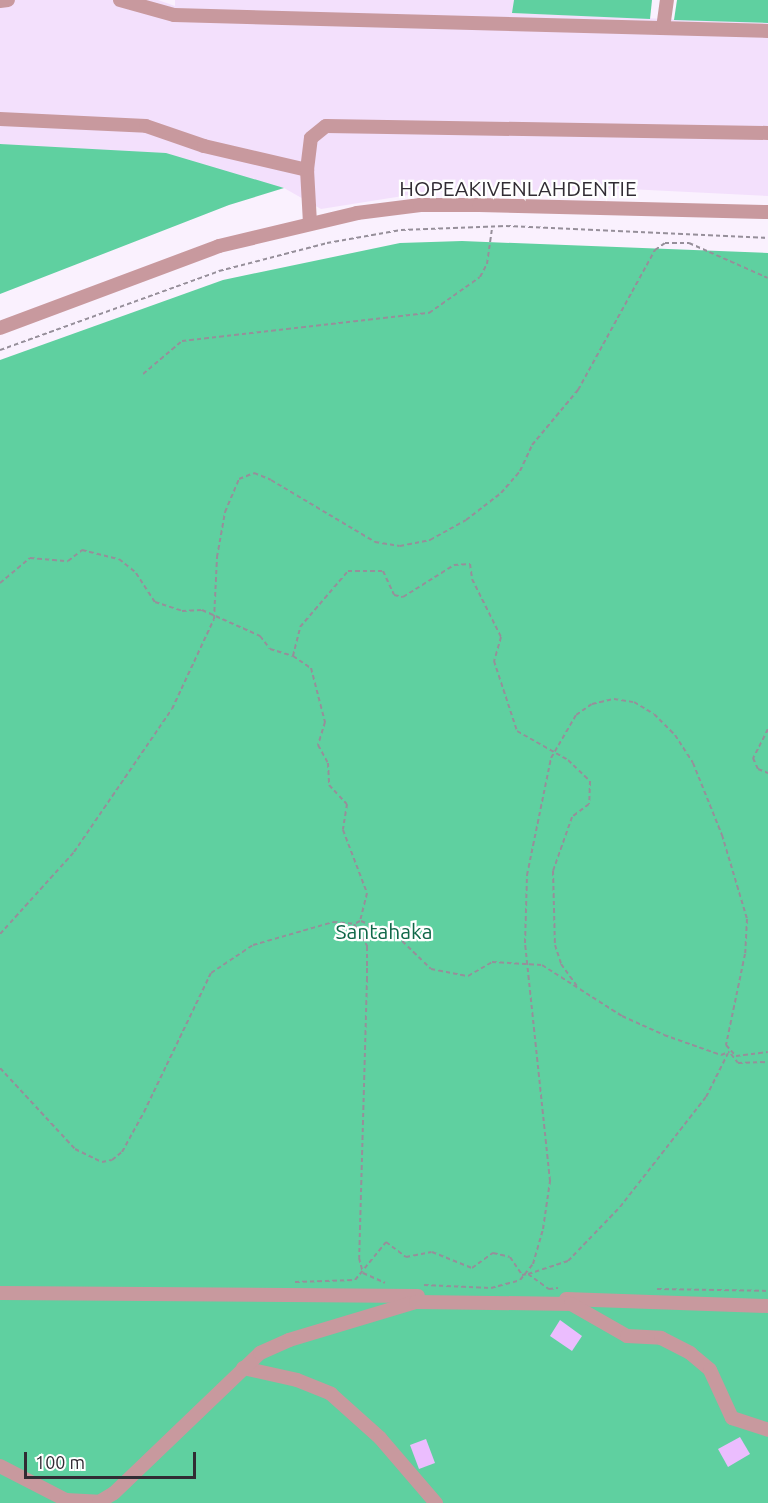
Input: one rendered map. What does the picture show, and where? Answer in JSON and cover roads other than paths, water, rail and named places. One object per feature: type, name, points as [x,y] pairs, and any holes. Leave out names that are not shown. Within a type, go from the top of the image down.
[{"type":"street","points":[[0,1],[8,0]]},
{"type":"street","points":[[120,0],[174,15],[768,31]]},
{"type":"street","points":[[663,28],[667,0]]},
{"type":"street","points":[[0,119],[146,126],[204,146],[307,170]]},
{"type":"street","points":[[310,223],[307,170],[311,138],[326,126],[768,133]]},
{"type":"street","name":"HOPEAKIVENLAHDENTIE","points":[[0,328],[219,246],[310,223],[420,205],[768,212]]},
{"type":"street","points":[[0,1293],[415,1296],[768,1306]]},
{"type":"street","points":[[0,1466],[66,1500],[99,1502],[114,1493],[260,1353],[289,1340],[416,1302],[571,1304],[627,1336],[661,1338],[690,1353],[710,1370],[732,1418],[768,1430]]},
{"type":"street","points":[[243,1368],[297,1380],[331,1395],[380,1438],[436,1503]]},
{"type":"park label","name":"Santahaka","points":[[384,931]]}]
